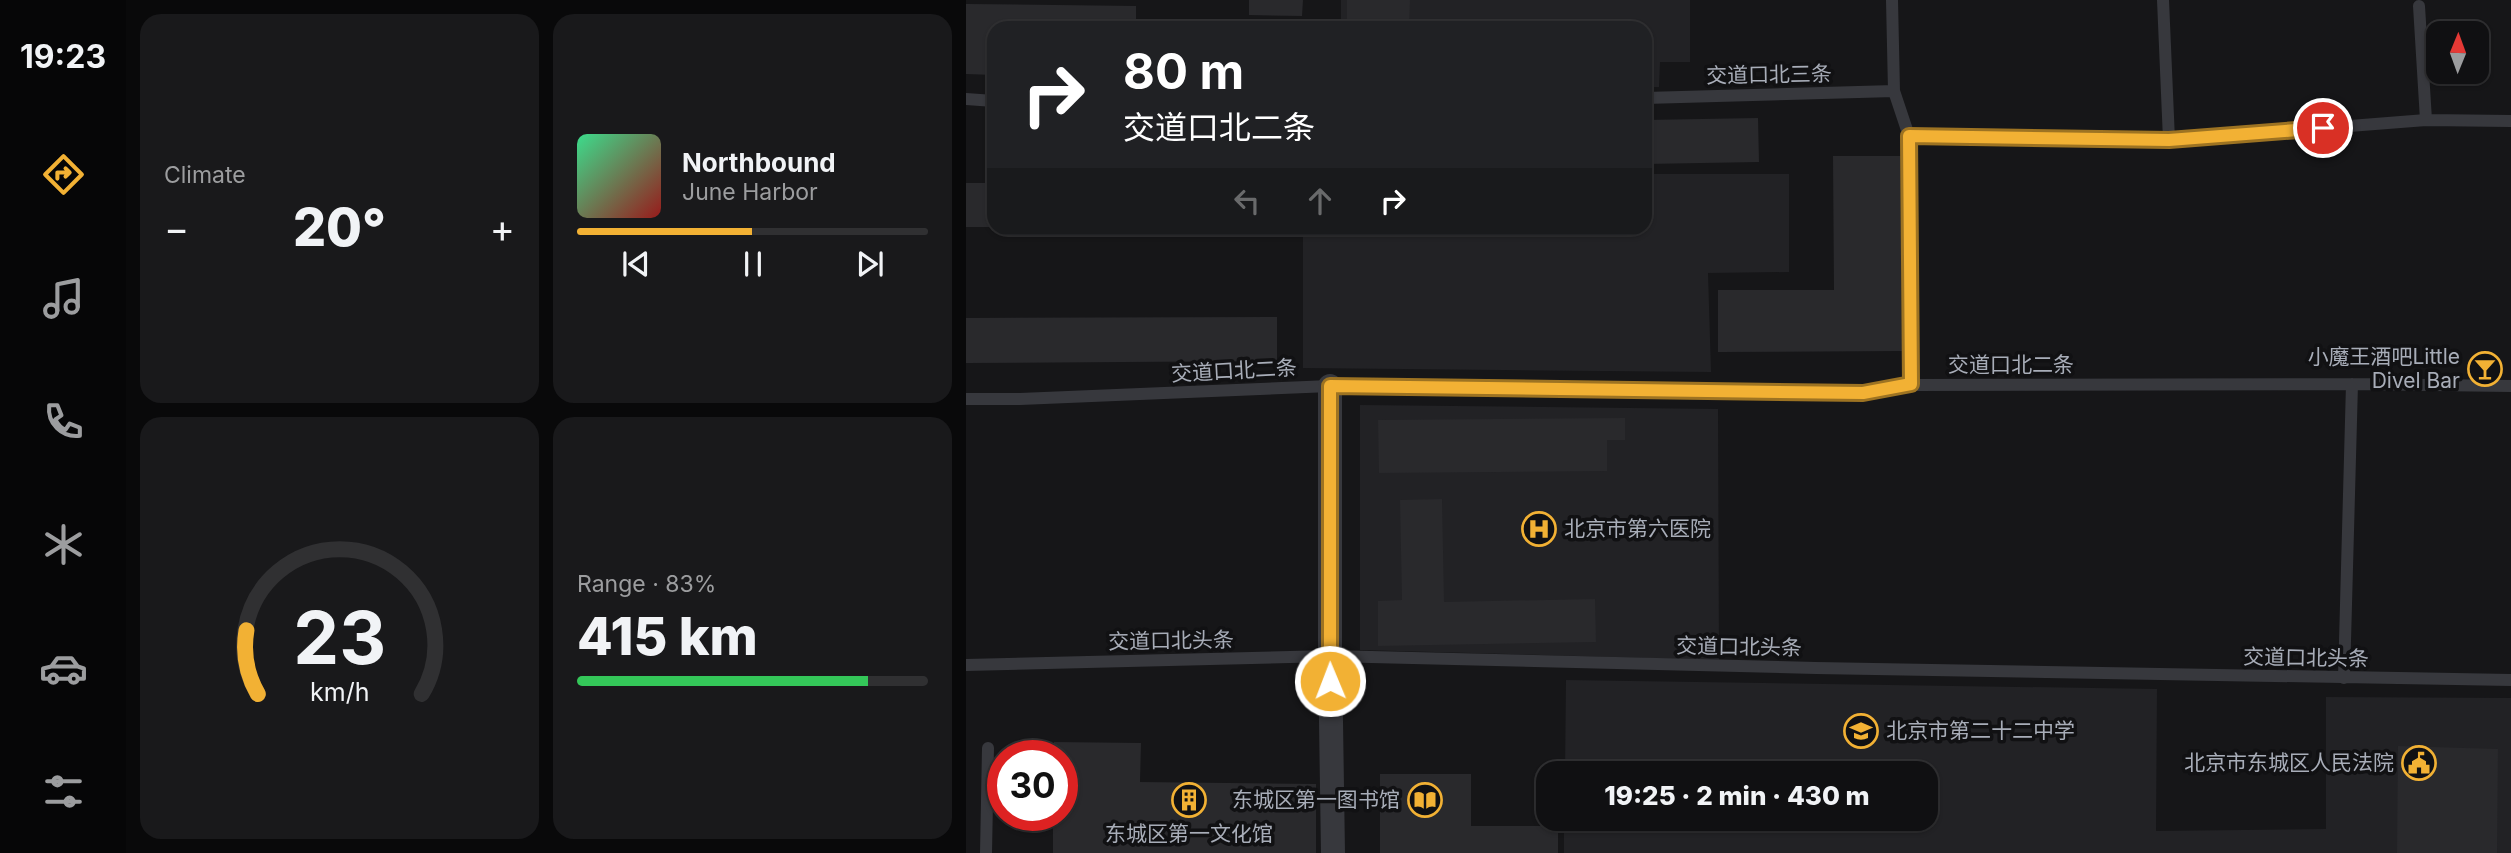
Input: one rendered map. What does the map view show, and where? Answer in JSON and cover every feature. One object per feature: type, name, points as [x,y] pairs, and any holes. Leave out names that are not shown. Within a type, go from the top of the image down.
[{"type":"street","points":[[1330,386],[1333,853]]},
{"type":"lane","points":[[1892,0],[1894,92],[1909,136],[1911,384]]},
{"type":"lane","points":[[2163,0],[2169,140]]},
{"type":"lane","points":[[2419,6],[2426,120]]},
{"type":"lane","name":"交道口北三条","points":[[1652,97],[1894,92]]},
{"type":"lane","points":[[966,99],[987,100]]},
{"type":"lane","points":[[1909,136],[2169,140],[2426,120],[2511,121]]},
{"type":"lane","name":"交道口北二条","points":[[966,399],[1330,386],[1863,393],[1911,384],[2511,386]]},
{"type":"lane","points":[[2344,678],[2352,384]]},
{"type":"lane","name":"交道口北头条","points":[[966,665],[1330,656],[2511,680]]},
{"type":"lane","points":[[986,853],[987,800]]},
{"type":"shaded area","points":[[1341,0],[1690,0],[1690,62],[1660,62],[1659,87],[1652,87],[1652,21],[1341,21]]},
{"type":"shaded area","points":[[1652,174],[1789,174],[1789,272],[1708,273],[1711,372],[1303,368],[1303,235],[1652,235]]},
{"type":"shaded area","name":"北京市第六医院","points":[[1360,405],[1718,409],[1719,660],[1360,650]]},
{"type":"shaded area","name":"北京市第二十二中学","points":[[1566,680],[2157,689],[2156,831],[2326,829],[2326,697],[2511,698],[2511,853],[1564,853],[1564,831],[1938,831],[1938,761],[1565,761]]},
{"type":"building","points":[[1249,0],[1303,0],[1302,16],[1249,15]]},
{"type":"building","points":[[1347,0],[1410,0],[1409,21],[1347,21]]},
{"type":"building","points":[[966,4],[1136,6],[1136,21],[987,21],[987,75],[966,74]]},
{"type":"building","points":[[1758,118],[1759,162],[1652,164],[1652,120]]},
{"type":"building","points":[[1833,156],[1901,156],[1902,351],[1718,352],[1718,290],[1834,290]]},
{"type":"building","points":[[966,183],[987,183],[987,227],[966,227]]},
{"type":"building","points":[[1277,317],[1277,361],[966,363],[966,318]]},
{"type":"building","name":"北京市第六医院","points":[[1625,418],[1625,440],[1607,440],[1607,471],[1379,473],[1378,420]]},
{"type":"building","name":"北京市第六医院","points":[[1442,499],[1444,602],[1595,599],[1596,642],[1378,646],[1378,601],[1402,600],[1400,500]]},
{"type":"building","name":"东城区第一文化馆","points":[[1078,742],[1141,743],[1140,782],[1316,784],[1316,853],[1053,853],[1053,831],[1078,831]]},
{"type":"building","points":[[2398,746],[2498,749],[2497,853],[2397,853]]},
{"type":"building","name":"东城区第一图书馆","points":[[1380,774],[1471,774],[1471,826],[1536,826],[1536,831],[1558,831],[1558,853],[1380,853]]},
{"type":"place","name":"小魔王酒吧Little Divel Bar","points":[[2485,369]]},
{"type":"place","name":"北京市第六医院","points":[[1539,529]]},
{"type":"place","name":"北京市第二十二中学","points":[[1861,731]]},
{"type":"place","name":"北京市东城区人民法院","points":[[2419,763]]},
{"type":"place","name":"东城区第一文化馆","points":[[1189,800]]},
{"type":"place","name":"东城区第一图书馆","points":[[1425,800]]},
{"type":"route","points":[[1330,681],[1330,386],[1863,393],[1911,384],[1909,136],[2169,140],[2323,128]]}]
